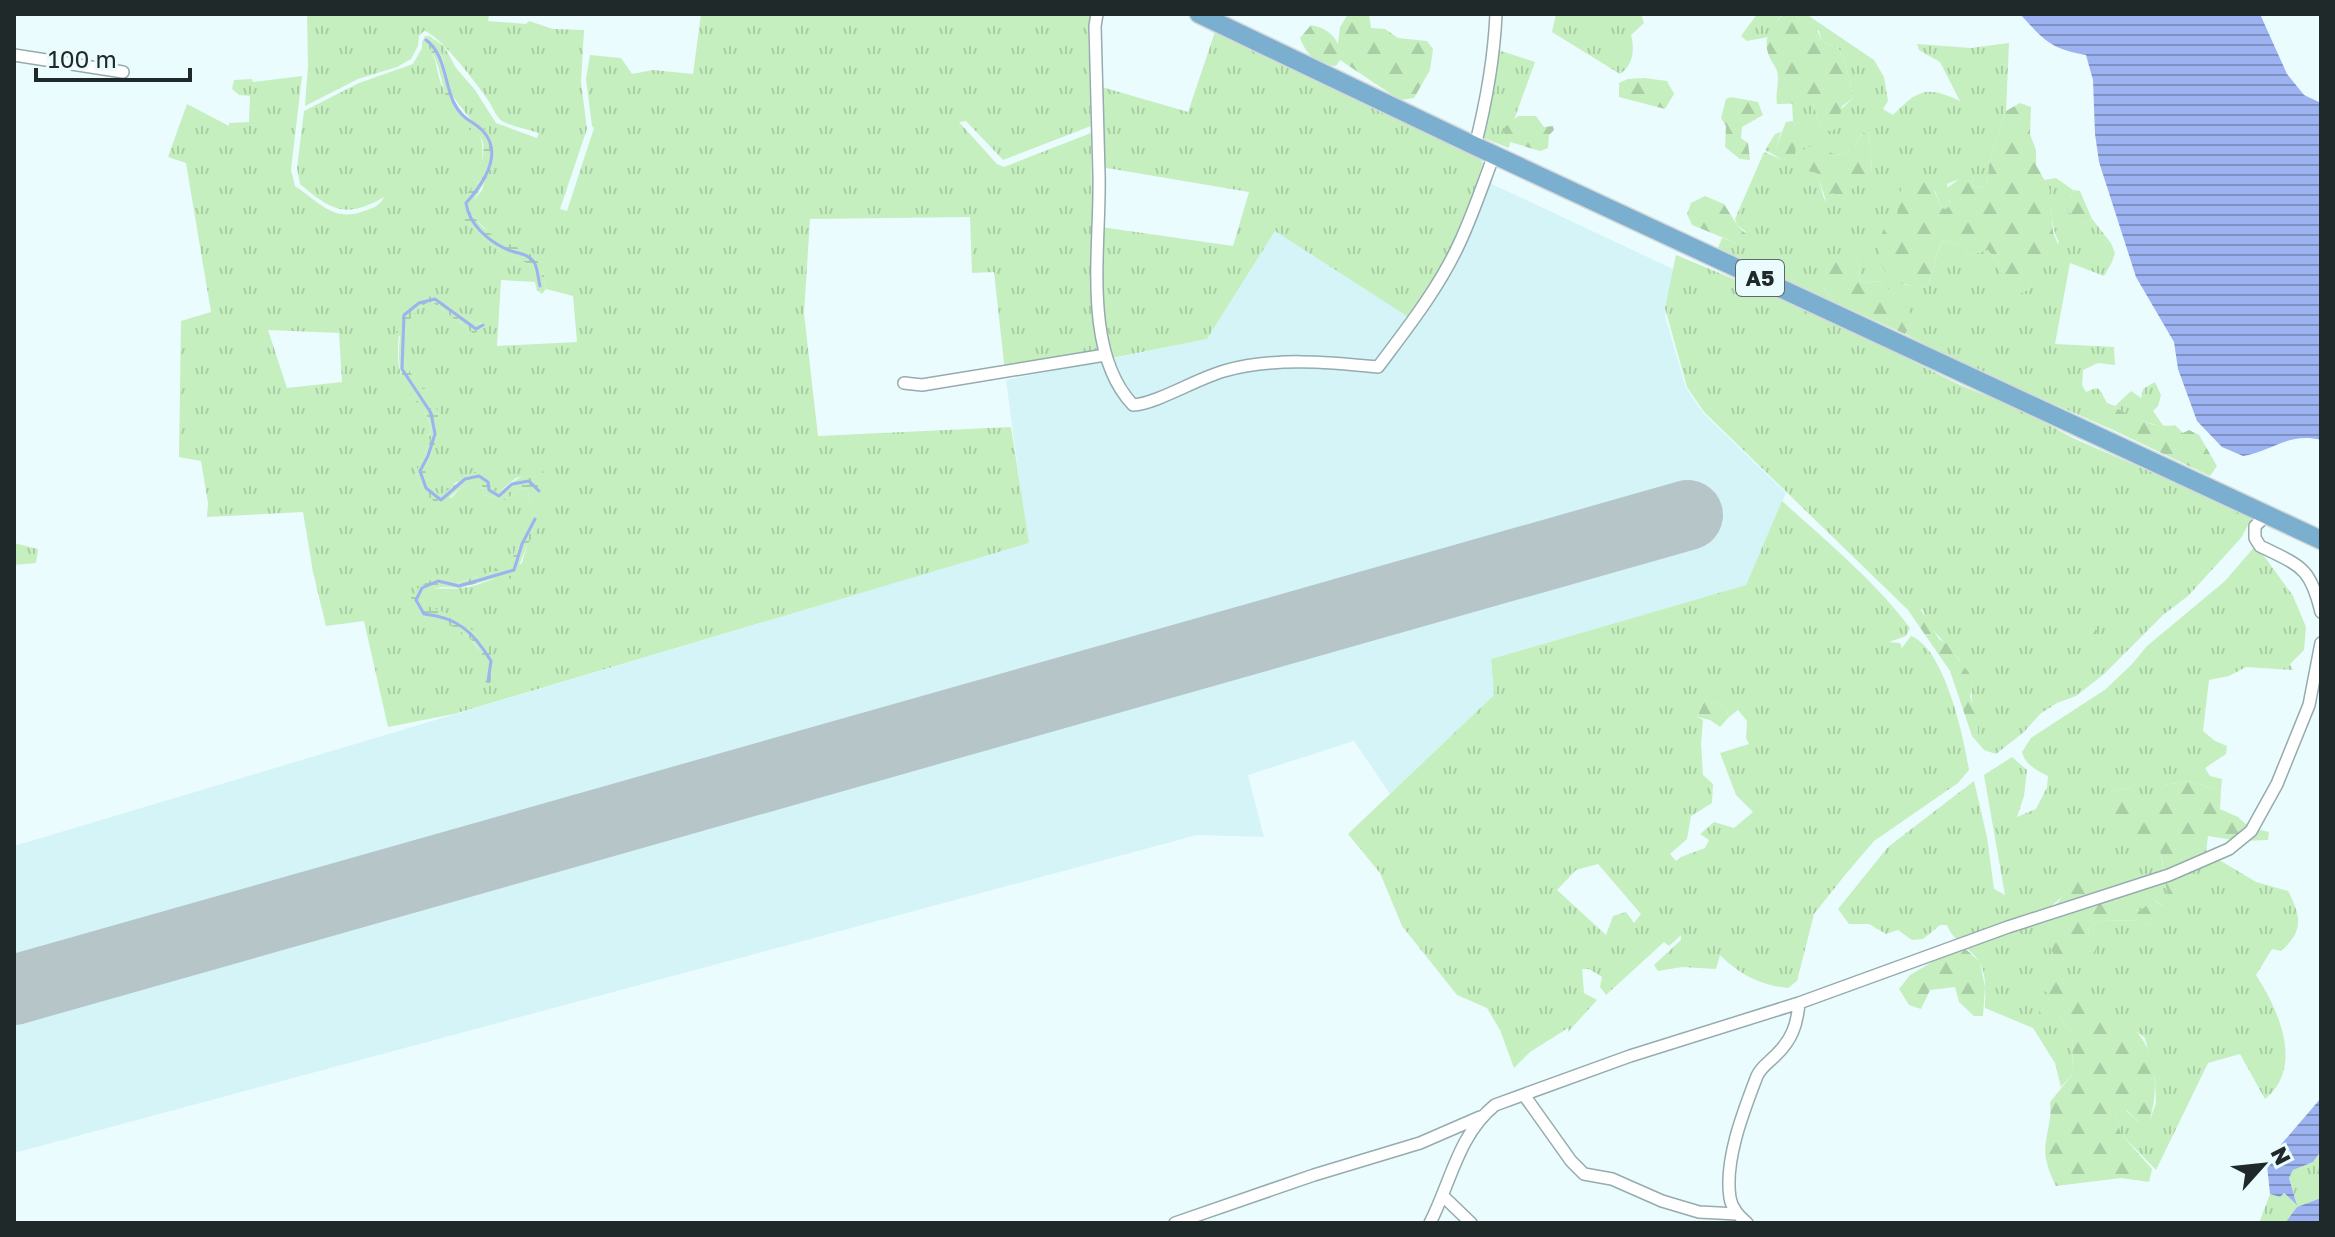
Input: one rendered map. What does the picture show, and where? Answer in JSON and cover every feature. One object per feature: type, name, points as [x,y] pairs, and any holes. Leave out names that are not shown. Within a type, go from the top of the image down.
[{"type":"highway","name":"A5","points":[[1199,14],[1494,155],[2321,540]]},
{"type":"street","points":[[1097,14],[1098,312],[1112,377],[1133,405],[1145,405],[1226,370],[1306,360],[1378,367],[1438,284],[1460,243],[1494,155]]},
{"type":"street","points":[[1475,146],[1483,114],[1496,14]]},
{"type":"street","points":[[14,55],[123,72]]},
{"type":"street","points":[[904,383],[918,386],[1105,355]]},
{"type":"street","points":[[2266,516],[2257,522],[2256,541],[2304,570],[2314,586],[2321,612]]},
{"type":"street","points":[[1430,1223],[1444,1197],[1465,1136],[1481,1116],[1495,1105],[1645,1051],[1799,1003],[2008,927],[2169,875],[2229,849],[2251,831],[2277,784],[2309,705],[2321,643]]},
{"type":"street","points":[[1747,1223],[1737,1214],[1730,1200],[1735,1141],[1759,1070],[1792,1037],[1799,1003]]},
{"type":"street","points":[[1524,1095],[1571,1161],[1584,1174],[1612,1179],[1662,1201],[1699,1212],[1737,1214]]},
{"type":"street","points":[[1175,1223],[1314,1175],[1420,1143],[1481,1116]]},
{"type":"street","points":[[1444,1197],[1471,1223]]},
{"type":"shaded area","points":[[1479,178],[1673,269],[1665,316],[1686,388],[1703,413],[1786,493],[1746,585],[1491,659],[1494,695],[1390,794],[1354,741],[1248,775],[1264,837],[1197,835],[14,1153],[14,846],[1028,543],[1006,380],[1207,339],[1275,231],[1455,244]]},
{"type":"green space","points":[[307,14],[489,14],[488,21],[526,24],[529,21],[553,29],[584,30],[581,82],[587,129],[560,209],[567,211],[594,128],[586,79],[590,55],[621,58],[632,74],[653,70],[693,74],[701,14],[1092,14],[1088,25],[1091,126],[1003,160],[966,121],[959,122],[997,164],[1004,167],[1091,133],[1094,327],[1100,355],[1005,372],[994,272],[972,273],[970,217],[810,219],[804,313],[818,436],[1011,427],[1029,543],[454,714],[388,727],[364,621],[326,626],[303,512],[207,517],[208,503],[201,461],[179,457],[181,321],[211,312],[186,163],[168,157],[187,104],[229,126],[229,123],[249,122],[250,96],[239,95],[232,89],[234,80],[252,79],[253,82],[302,76],[291,170],[295,186],[335,213],[353,214],[376,206],[384,197],[359,208],[340,209],[321,201],[300,184],[297,168],[304,111],[359,83],[413,64],[422,42],[434,57],[440,82],[453,108],[479,134],[482,143],[482,165],[470,206],[482,190],[493,148],[450,93],[440,46],[425,36],[444,46],[431,34],[424,31],[419,36],[411,59],[397,67],[358,79],[305,106]],"holes":[[[444,46],[476,83],[500,119],[539,133],[537,138],[496,123]],[[470,206],[490,234],[543,271],[546,289],[573,296],[577,342],[497,346],[501,280],[536,282],[530,264],[502,254],[465,221]],[[436,297],[474,322],[485,324],[474,334],[432,302],[418,309],[409,323],[404,339],[405,360],[418,387],[426,390],[439,414],[436,433],[439,433],[424,471],[428,483],[439,495],[447,492],[456,482],[488,479],[492,492],[500,491],[516,478],[543,471],[544,477],[530,504],[528,490],[521,488],[505,500],[484,495],[482,486],[472,484],[451,498],[424,493],[416,473],[430,441],[430,424],[405,385],[400,370],[401,313]],[[268,330],[339,333],[342,382],[287,388]],[[540,524],[527,545],[522,563],[478,585],[429,590],[423,599],[425,605],[476,634],[494,679],[483,656],[464,634],[439,620],[420,617],[419,587],[456,583],[511,565],[517,543]]]},
{"type":"green space","points":[[1348,14],[1369,14],[1371,28],[1385,29],[1398,38],[1427,41],[1433,49],[1430,70],[1414,98],[1400,100],[1340,60],[1336,66],[1329,65],[1309,54],[1300,38],[1311,25],[1327,31],[1338,44],[1340,27]]},
{"type":"green space","points":[[1556,14],[1641,14],[1644,23],[1631,35],[1633,52],[1628,66],[1620,74],[1552,32]]},
{"type":"green space","points":[[1757,14],[1785,14],[1778,19],[1768,37],[1747,41],[1741,36]]},
{"type":"green space","points":[[1785,14],[1795,14],[1798,19],[1813,21],[1822,41],[1839,49],[1853,98],[1842,106],[1838,125],[1832,132],[1821,128],[1813,103],[1777,104],[1778,75],[1768,53],[1767,41],[1773,26]]},
{"type":"green space","points":[[1795,14],[1806,14],[1874,60],[1884,77],[1888,101],[1883,109],[1893,115],[1910,99],[1924,92],[1940,93],[1960,101],[1940,62],[1919,50],[1917,44],[1971,48],[2009,43],[2006,111],[1989,165],[1987,186],[1974,188],[1972,179],[1959,179],[1947,184],[1950,205],[1946,209],[1942,208],[1935,191],[1901,200],[1890,276],[1905,285],[1927,287],[1943,240],[1962,245],[1969,255],[1988,250],[2000,266],[2028,290],[2036,272],[2059,242],[2044,180],[2056,178],[2073,190],[2071,196],[2083,224],[2092,219],[2111,243],[2101,241],[2102,263],[2112,262],[2104,276],[2070,263],[2055,344],[2114,347],[2115,365],[2098,363],[2083,370],[2082,385],[2086,392],[2096,388],[2107,403],[2115,406],[2131,391],[2141,398],[2143,389],[2155,382],[2161,395],[2153,411],[2164,427],[2134,419],[2115,407],[2105,416],[2113,430],[2020,389],[2013,389],[1905,334],[1914,320],[1880,281],[1861,283],[1857,256],[1824,288],[1834,302],[1718,248],[1722,238],[1746,246],[1745,231],[1735,219],[1764,152],[1783,160],[1765,150],[1775,134],[1781,132],[1776,147],[1797,130],[1792,103],[1813,103],[1821,128],[1853,98],[1839,49],[1822,41],[1819,31]],"holes":[[[1864,132],[1869,133],[1872,171],[1832,193],[1827,203],[1817,173],[1831,153],[1841,155],[1853,148]]]},
{"type":"green space","points":[[1216,29],[1478,155],[1483,164],[1455,244],[1434,280],[1407,316],[1275,231],[1207,339],[1112,358],[1103,321],[1101,227],[1233,246],[1249,192],[1095,166],[1095,85],[1188,112]]},
{"type":"green space","points":[[425,36],[440,46],[449,87],[463,115],[491,135],[492,168],[471,206],[475,216],[489,233],[541,256],[538,260],[546,289],[542,294],[537,290],[530,264],[502,254],[465,221],[463,197],[478,183],[483,156],[482,140],[465,127],[449,104],[437,62],[422,42]]},
{"type":"green space","points":[[1495,49],[1535,62],[1514,120],[1509,148],[1481,137]]},
{"type":"green space","points":[[1644,78],[1667,81],[1674,94],[1665,109],[1619,97],[1619,83]]},
{"type":"green space","points":[[1731,97],[1758,102],[1763,115],[1742,127],[1741,138],[1748,143],[1750,160],[1740,159],[1725,147],[1726,126],[1721,118],[1726,99]]},
{"type":"green space","points":[[2020,103],[2031,107],[2030,134],[2036,150],[2036,165],[2050,190],[2053,232],[2061,252],[2044,262],[2028,290],[2017,295],[2003,283],[2000,266],[1988,250],[1969,255],[1962,245],[1943,240],[1927,287],[1894,280],[1884,270],[1879,244],[1885,227],[1897,215],[1902,183],[1923,181],[1935,193],[1942,208],[1946,209],[1950,205],[1947,188],[1959,179],[1972,179],[1974,188],[1987,186],[1989,165],[2006,111]]},
{"type":"green space","points":[[1518,116],[1536,116],[1544,127],[1553,126],[1548,148],[1540,151],[1507,141],[1503,129]]},
{"type":"green space","points":[[1793,121],[1797,130],[1795,156],[1790,161],[1781,157],[1776,147],[1786,122]]},
{"type":"green space","points":[[1864,132],[1869,133],[1872,171],[1843,197],[1832,193],[1827,204],[1817,173],[1808,171],[1804,162],[1803,150],[1820,142],[1831,153],[1841,155],[1853,148]]},
{"type":"green space","points":[[2073,190],[2080,191],[2092,219],[2083,224],[2067,211]]},
{"type":"green space","points":[[1705,196],[1724,204],[1737,225],[1751,239],[1746,247],[1692,225],[1687,214],[1691,203]]},
{"type":"green space","points":[[2101,241],[2111,243],[2115,253],[2112,262],[2102,264],[2097,246]]},
{"type":"green space","points":[[1845,254],[1857,256],[1861,283],[1880,281],[1907,307],[1914,320],[1905,334],[1834,302],[1824,288],[1827,264]]},
{"type":"green space","points":[[1676,255],[1818,314],[1960,385],[2019,409],[2075,439],[2253,516],[2241,538],[2188,596],[2163,615],[2104,674],[2076,696],[2040,714],[2024,732],[1996,754],[1984,750],[1972,736],[1978,735],[1973,684],[1959,659],[1927,623],[1923,610],[1910,605],[1908,610],[1704,412],[1687,387],[1665,308]]},
{"type":"green space","points":[[436,296],[474,322],[486,325],[474,334],[432,302],[418,309],[409,323],[404,339],[405,360],[418,386],[426,389],[439,414],[439,433],[426,466],[427,479],[439,495],[475,472],[488,479],[492,491],[500,491],[522,476],[520,471],[526,465],[543,471],[548,490],[537,504],[530,504],[528,490],[521,488],[505,500],[484,495],[482,486],[470,484],[439,505],[424,493],[416,473],[430,441],[430,426],[403,381],[399,359],[400,336],[396,334],[401,313],[425,297]]},
{"type":"green space","points":[[2115,407],[2144,422],[2175,425],[2183,433],[2189,430],[2199,435],[2217,466],[2210,476],[2113,430],[2104,416]]},
{"type":"green space","points":[[1782,501],[1866,578],[1910,628],[1906,636],[1889,642],[1900,643],[1902,648],[1911,636],[1923,644],[1934,658],[1951,696],[1969,770],[1958,783],[1874,841],[1845,875],[1814,914],[1797,981],[1788,988],[1751,978],[1720,955],[1716,969],[1682,967],[1658,971],[1654,965],[1681,940],[1681,935],[1669,946],[1664,942],[1606,995],[1600,987],[1602,977],[1589,969],[1582,969],[1584,993],[1597,1000],[1568,1032],[1568,1028],[1530,1052],[1514,1068],[1500,1030],[1487,1008],[1457,995],[1402,926],[1380,873],[1348,834],[1494,695],[1491,659],[1746,585]],"holes":[[[1705,700],[1725,707],[1729,717],[1738,710],[1747,721],[1746,738],[1749,744],[1720,753],[1736,795],[1753,812],[1734,828],[1714,822],[1700,834],[1709,840],[1705,848],[1676,861],[1670,854],[1687,839],[1691,816],[1712,803],[1713,784],[1703,775],[1703,720],[1697,717]],[[1598,864],[1641,914],[1634,923],[1626,912],[1613,916],[1606,935],[1557,890],[1576,870]]]},
{"type":"green space","points":[[538,516],[541,524],[527,545],[514,578],[503,576],[460,588],[442,587],[430,590],[423,599],[425,605],[461,621],[482,641],[495,668],[489,684],[483,680],[485,667],[476,645],[444,623],[420,617],[413,610],[411,597],[419,587],[436,577],[457,583],[511,565],[523,531]]},
{"type":"green space","points":[[14,543],[38,549],[36,563],[14,565]]},
{"type":"green space","points":[[2256,545],[2293,596],[2306,627],[2304,650],[2290,664],[2293,670],[2246,667],[2229,676],[2209,680],[2203,731],[2227,746],[2226,754],[2205,768],[2210,776],[2222,779],[2221,790],[2188,781],[2165,785],[2151,803],[2138,797],[2131,788],[2111,791],[2148,841],[2161,853],[2165,883],[2193,881],[2181,860],[2191,852],[2206,852],[2256,882],[2288,891],[2298,916],[2297,931],[2281,951],[2272,949],[2256,975],[2279,1021],[2286,1055],[2284,1071],[2277,1086],[2265,1099],[2240,1054],[2208,1063],[2156,1170],[2121,1134],[2116,1117],[2126,1110],[2138,1122],[2148,1125],[2156,1103],[2155,1079],[2145,1038],[2114,1015],[2079,1003],[2062,982],[2048,992],[2057,1014],[2072,1033],[2073,1074],[2061,1087],[2055,1063],[2033,1028],[1985,1008],[1985,979],[1980,963],[1947,925],[1940,925],[1923,939],[1912,940],[1898,930],[1886,934],[1869,924],[1849,924],[1838,909],[1888,847],[1974,781],[1987,837],[1994,889],[2005,895],[1984,775],[2012,757],[2027,770],[2024,796],[2017,817],[2036,809],[2047,787],[2048,776],[2032,767],[2024,757],[2022,752],[2031,738],[2106,689],[2147,646],[2225,581]],"holes":[[[2098,891],[2114,897],[2120,906],[2139,911],[2155,901],[2164,906],[2152,925],[2142,921],[2100,920],[2089,928],[2088,939],[2046,911],[2065,894]]]},
{"type":"green space","points":[[1916,602],[1939,639],[1947,644],[1969,673],[1973,684],[1970,697],[1978,718],[1978,735],[1972,736],[1950,671],[1908,610]]},
{"type":"green space","points":[[2090,621],[2097,631],[2092,647],[2082,645],[2069,626]]},
{"type":"green space","points":[[1705,700],[1725,707],[1729,717],[1720,727],[1710,720],[1697,717]]},
{"type":"green space","points":[[2188,781],[2221,790],[2220,809],[2238,817],[2249,827],[2269,832],[2268,840],[2240,841],[2208,836],[2206,852],[2191,852],[2181,860],[2193,881],[2195,892],[2183,904],[2168,898],[2161,853],[2106,805],[2111,791],[2131,788],[2138,797],[2150,802],[2165,785]]},
{"type":"green space","points":[[2090,880],[2112,898],[2139,911],[2154,901],[2164,906],[2167,920],[2152,925],[2142,921],[2100,920],[2089,928],[2088,939],[2097,948],[2094,957],[2077,961],[2054,955],[2043,929],[2047,914],[2069,883]]},
{"type":"green space","points":[[1961,945],[1980,962],[1985,987],[1983,1016],[1974,1016],[1959,1002],[1955,987],[1930,990],[1921,1009],[1909,1005],[1899,989],[1910,975]]},
{"type":"green space","points":[[2032,979],[2062,982],[2085,1004],[2128,1023],[2147,1048],[2155,1077],[2148,1126],[2138,1122],[2127,1110],[2116,1117],[2121,1134],[2152,1169],[2149,1182],[2121,1178],[2056,1186],[2047,1164],[2045,1147],[2050,1102],[2073,1074],[2072,1033],[2057,1014],[2045,1019],[2039,1014],[2039,1002],[2048,993],[2032,985]]},
{"type":"green space","points":[[2321,1151],[2321,1198],[2297,1207],[2285,1223],[2259,1223],[2270,1194],[2280,1197],[2283,1193],[2297,1204],[2289,1178],[2293,1170],[2313,1162]]},
{"type":"water","points":[[2020,14],[2260,14],[2287,74],[2304,95],[2321,103],[2321,440],[2299,438],[2243,456],[2222,447],[2197,421],[2178,369],[2174,342],[2136,277],[2099,162],[2093,80],[2086,55],[2048,42]]},
{"type":"water","points":[[2321,1098],[2321,1151],[2313,1162],[2293,1170],[2289,1178],[2297,1205],[2284,1193],[2280,1197],[2270,1194],[2267,1165]]},
{"type":"water","points":[[2321,1198],[2321,1223],[2285,1223],[2297,1207]]},
{"type":"waterway","points":[[426,40],[441,60],[456,107],[489,140],[491,159],[488,169],[466,203],[471,218],[492,241],[531,259],[540,286]]},
{"type":"waterway","points":[[483,325],[476,329],[435,299],[419,303],[404,315],[402,369],[431,413],[435,434],[420,471],[426,488],[441,500],[465,479],[479,476],[488,482],[489,490],[499,496],[512,484],[529,481],[539,491]]},
{"type":"waterway","points":[[488,681],[491,661],[478,642],[456,623],[424,614],[416,600],[422,588],[438,581],[459,586],[514,570],[522,544],[535,519]]},
{"type":"runway","points":[[14,990],[1688,515]]}]
